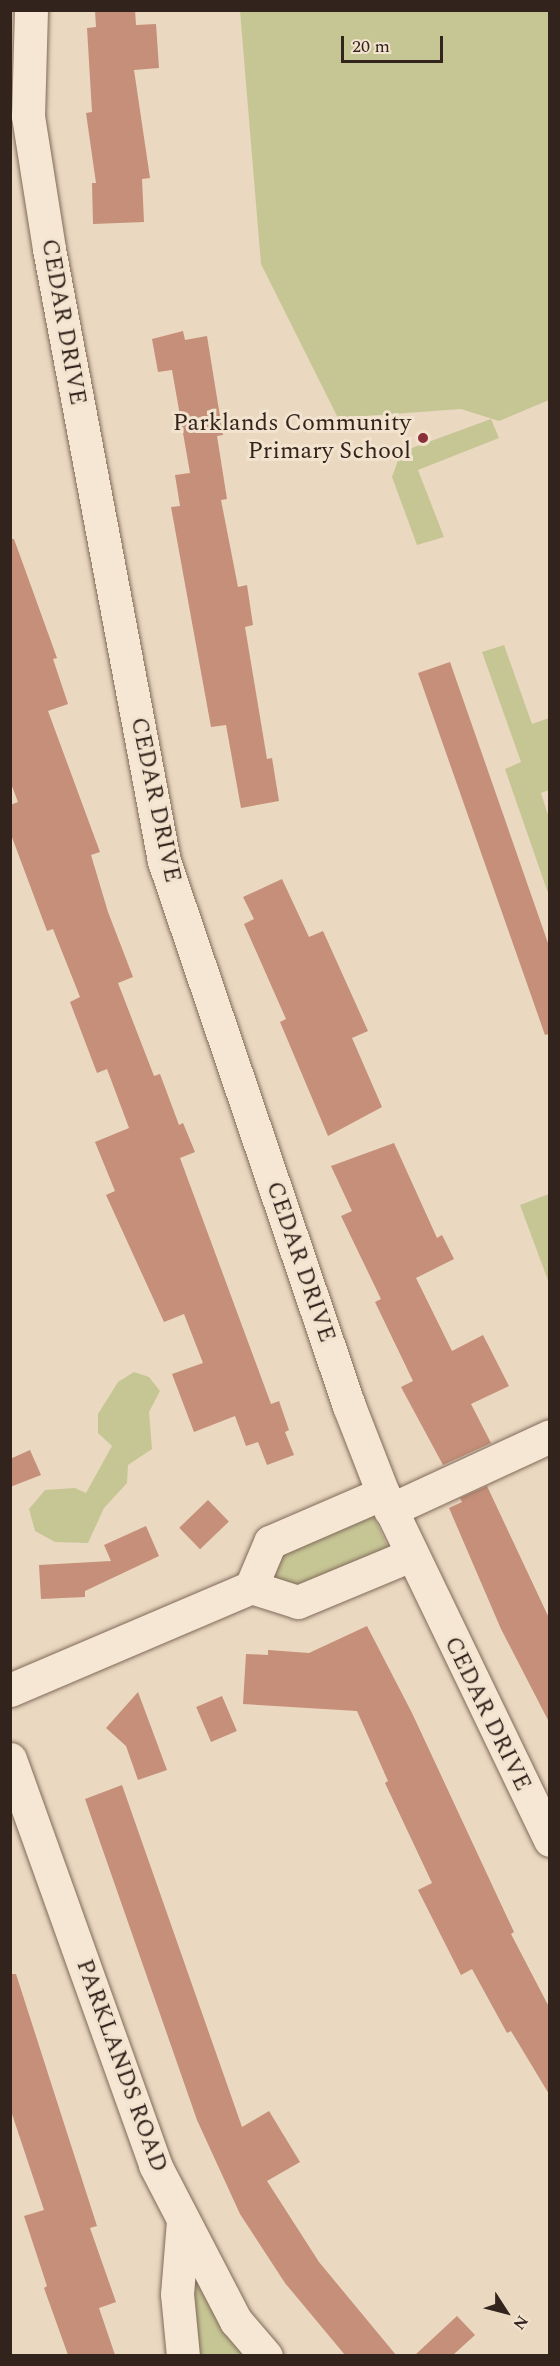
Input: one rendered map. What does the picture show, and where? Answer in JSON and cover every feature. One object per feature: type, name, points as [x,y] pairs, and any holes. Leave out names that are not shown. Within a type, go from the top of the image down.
[{"type":"street","name":"CEDAR DRIVE","points":[[31,10],[19,117],[51,261],[164,861],[345,1395],[386,1502],[549,1840]]},
{"type":"street","points":[[251,1587],[270,1542],[386,1502],[549,1436]]},
{"type":"street","points":[[10,1690],[251,1587],[298,1602],[411,1555]]},
{"type":"street","name":"PARKLANDS ROAD","points":[[10,1758],[155,2165],[236,2321],[267,2355]]},
{"type":"street","points":[[183,2221],[177,2294],[183,2355]]},
{"type":"green space","name":"Parklands Community Primary School","points":[[240,11],[549,11],[549,400],[499,421],[461,409],[338,418],[261,264]]},
{"type":"green space","points":[[491,419],[499,438],[418,470],[444,537],[417,545],[392,477],[401,452]]},
{"type":"green space","points":[[504,645],[532,724],[549,718],[549,790],[541,793],[549,818],[549,896],[505,769],[521,762],[482,652]]},
{"type":"green space","points":[[549,1194],[549,1283],[520,1205]]},
{"type":"green space","points":[[134,1372],[149,1377],[160,1391],[149,1412],[152,1449],[128,1465],[127,1483],[104,1508],[88,1543],[55,1542],[35,1531],[29,1509],[45,1490],[75,1488],[86,1493],[112,1446],[98,1433],[98,1414],[118,1382]]},
{"type":"green space","points":[[371,1511],[390,1552],[297,1592],[264,1583],[278,1550]]},
{"type":"green space","points":[[195,2273],[247,2355],[191,2356],[188,2305]]},
{"type":"building","points":[[95,10],[135,10],[136,25],[156,24],[159,68],[134,70],[150,178],[142,179],[144,222],[93,224],[92,183],[96,183],[86,113],[92,112],[87,28],[96,27]]},
{"type":"building","points":[[183,331],[185,340],[207,336],[223,435],[217,436],[227,499],[221,500],[238,587],[247,585],[253,625],[245,627],[267,759],[272,758],[279,801],[241,808],[226,725],[211,727],[171,507],[180,506],[175,475],[190,473],[172,370],[158,372],[152,339]]},
{"type":"building","points":[[10,539],[14,539],[57,658],[53,659],[68,704],[48,711],[100,852],[91,855],[108,912],[133,977],[118,983],[154,1076],[160,1074],[179,1125],[183,1123],[195,1152],[180,1158],[271,1404],[279,1401],[289,1430],[285,1432],[294,1455],[267,1465],[258,1442],[246,1446],[235,1416],[194,1432],[172,1374],[203,1363],[184,1314],[164,1322],[106,1195],[115,1191],[95,1142],[129,1128],[107,1069],[97,1073],[70,1002],[80,997],[53,929],[47,931],[10,832],[10,805],[18,802],[10,781]]},
{"type":"building","points":[[450,662],[549,946],[549,1034],[545,1035],[418,673]]},
{"type":"building","points":[[282,879],[309,937],[323,931],[368,1031],[352,1038],[382,1107],[328,1136],[280,1022],[286,1019],[244,924],[254,919],[243,897]]},
{"type":"building","points":[[394,1143],[437,1238],[442,1235],[454,1259],[416,1278],[452,1351],[483,1335],[509,1386],[471,1404],[491,1443],[443,1465],[401,1387],[413,1381],[375,1302],[381,1299],[341,1216],[352,1211],[331,1166]]},
{"type":"building","points":[[30,1450],[41,1475],[10,1487],[10,1459]]},
{"type":"building","points":[[487,1486],[549,1618],[549,1722],[501,1629],[449,1508],[462,1502],[460,1498]]},
{"type":"building","points":[[208,1500],[229,1522],[200,1549],[179,1528]]},
{"type":"building","points":[[146,1526],[159,1556],[85,1591],[85,1597],[41,1599],[39,1565],[111,1561],[104,1545]]},
{"type":"building","points":[[367,1626],[412,1713],[514,1932],[511,1934],[549,2007],[549,2094],[511,2031],[507,2033],[472,1969],[461,1975],[418,1890],[432,1883],[385,1783],[388,1781],[357,1711],[243,1704],[246,1654],[268,1655],[268,1650],[309,1653]]},
{"type":"building","points":[[138,1692],[167,1770],[138,1780],[126,1746],[106,1728]]},
{"type":"building","points":[[222,1696],[237,1731],[211,1742],[196,1707]]},
{"type":"building","points":[[122,1785],[242,2127],[269,2111],[300,2162],[267,2181],[319,2262],[396,2355],[345,2355],[285,2283],[240,2214],[197,2120],[85,1799]]},
{"type":"building","points":[[10,1974],[16,1974],[97,2226],[90,2228],[116,2302],[99,2308],[115,2355],[68,2355],[44,2288],[47,2286],[24,2216],[44,2210],[10,2108]]},
{"type":"building","points":[[457,2316],[475,2335],[453,2355],[415,2355]]},
{"type":"place","name":"Parklands Community Primary School","points":[[423,438]]}]
